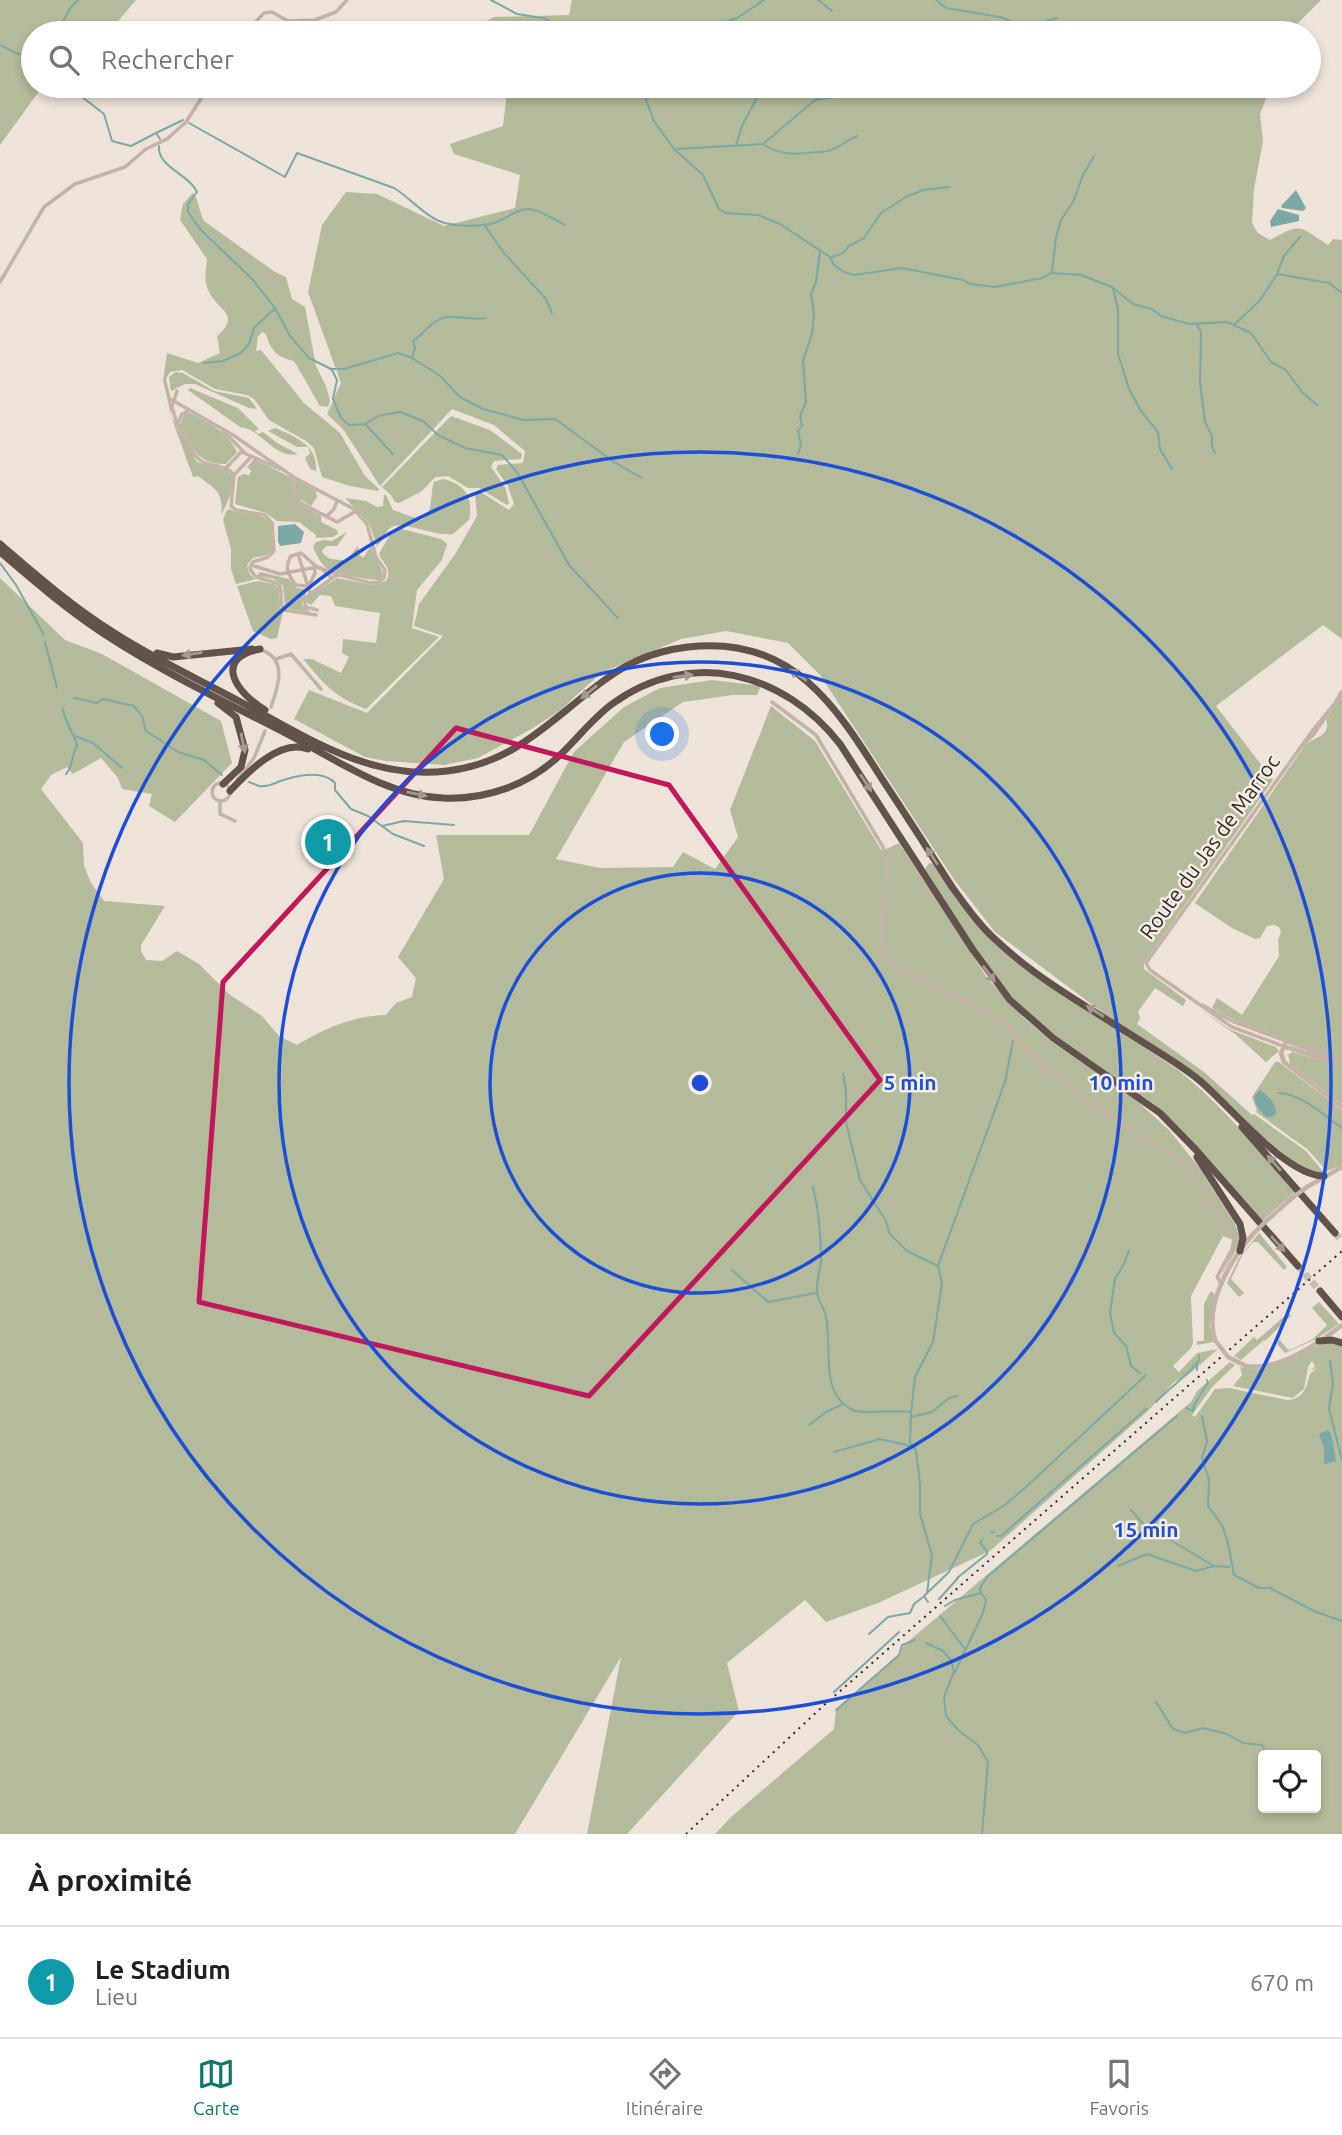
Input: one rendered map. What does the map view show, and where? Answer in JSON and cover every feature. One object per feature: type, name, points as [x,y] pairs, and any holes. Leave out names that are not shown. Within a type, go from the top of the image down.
[{"type":"highway","points":[[0,544],[80,609],[149,653],[331,751],[358,761],[410,772],[446,771],[500,757],[533,738],[602,681],[642,658],[674,649],[707,646],[758,654],[804,678],[831,702],[952,887],[995,939],[1027,967],[1198,1079],[1294,1165],[1310,1174],[1324,1175]]},
{"type":"highway","points":[[0,552],[93,626],[224,706],[236,717],[244,743],[245,759],[227,787]]},
{"type":"highway","points":[[80,609],[167,657],[260,649]]},
{"type":"highway","points":[[260,649],[247,653],[237,661],[234,676],[240,690],[263,709],[358,761]]},
{"type":"highway","points":[[162,667],[338,762],[394,788]]},
{"type":"highway","points":[[227,787],[283,749],[296,746],[363,778],[394,788],[444,799],[468,798],[502,790],[543,769],[612,705],[627,694],[663,679],[717,673],[765,684],[805,707],[840,744],[973,950],[1010,1000],[1053,1038],[1144,1100],[1178,1131],[1298,1266]]},
{"type":"highway","points":[[1152,1048],[1187,1073],[1215,1098],[1335,1233]]},
{"type":"highway","points":[[1124,1086],[1158,1115],[1198,1159],[1240,1224],[1243,1238],[1240,1251]]},
{"type":"highway","points":[[1320,1292],[1342,1317]]},
{"type":"highway","points":[[1319,1341],[1332,1340],[1342,1343]]},
{"type":"street","points":[[256,21],[264,13],[272,12],[288,21],[315,20],[336,12],[347,0]]},
{"type":"street","points":[[0,282],[44,207],[68,188],[125,166],[146,149],[167,139],[186,122],[201,98]]},
{"type":"street","points":[[177,391],[172,400],[172,410],[180,429],[200,460],[226,468],[234,475],[235,485],[230,502],[233,508],[265,515],[272,523],[274,551],[251,565]]},
{"type":"street","points":[[172,400],[219,427],[291,475],[356,511],[370,530],[376,556],[384,568],[385,576],[381,582],[374,583],[317,567],[288,574],[251,565]]},
{"type":"street","points":[[180,429],[179,418],[183,412],[189,411]]},
{"type":"street","points":[[219,427],[251,457],[284,470]]},
{"type":"street","points":[[226,468],[242,451]]},
{"type":"street","points":[[234,475],[251,457]]},
{"type":"street","points":[[291,475],[298,501],[339,523],[356,511]]},
{"type":"street","points":[[327,516],[334,509],[337,500]]},
{"type":"street","points":[[298,554],[308,589]]},
{"type":"street","points":[[332,578],[304,555],[291,556],[287,562],[288,574],[298,586],[308,589],[340,575]]},
{"type":"street","points":[[251,565],[255,576],[280,586],[281,605],[284,610],[317,613],[304,604],[317,567]]},
{"type":"street","points":[[260,649],[276,659],[279,679],[271,708]]},
{"type":"street","points":[[276,659],[291,654],[321,689]]},
{"type":"street","name":"Route du Jas de Marroc","points":[[1285,1045],[1221,1016],[1171,985],[1147,966],[1147,961],[1301,747],[1314,734],[1342,691]]},
{"type":"street","points":[[772,702],[817,735],[883,847],[887,865],[881,940],[886,958],[894,966],[1000,1018],[1040,1063],[1103,1111],[1188,1168],[1233,1235],[1232,1249],[1217,1277],[1222,1284]]},
{"type":"street","points":[[227,787],[216,785],[212,789],[213,797],[220,801],[227,799],[227,787],[254,758],[265,731]]},
{"type":"street","points":[[220,801],[221,815],[235,821]]},
{"type":"street","points":[[1342,1064],[1285,1045],[1284,1062],[1342,1107]]},
{"type":"street","points":[[1342,1167],[1307,1186],[1254,1233],[1240,1251],[1222,1284],[1213,1319],[1215,1339],[1228,1357],[1246,1366],[1257,1367],[1274,1363],[1319,1341],[1342,1325]]},
{"type":"highlighted area","points":[[456,728],[669,785],[880,1080],[589,1396],[199,1302],[223,982]]},
{"type":"green space","points":[[0,0],[136,0],[118,21],[21,21],[21,98],[34,98],[0,145]]},
{"type":"green space","points":[[572,0],[1321,0],[1300,21],[486,21],[494,17],[569,15]]},
{"type":"green space","points":[[506,98],[1266,98],[1260,114],[1263,141],[1254,189],[1252,223],[1258,233],[1270,240],[1288,231],[1300,229],[1328,245],[1333,239],[1342,240],[1342,639],[1323,625],[1216,706],[1273,780],[1144,963],[1144,969],[1186,1000],[1183,1006],[1155,988],[1138,1012],[1140,1018],[1137,1024],[1204,1072],[1252,1115],[1306,1151],[1325,1174],[1301,1168],[1250,1126],[1190,1069],[1106,1015],[995,932],[953,878],[820,675],[788,643],[726,631],[681,639],[601,673],[559,711],[478,758],[444,765],[365,757],[294,719],[309,690],[367,713],[443,636],[414,626],[419,604],[456,553],[477,516],[475,492],[479,491],[509,510],[514,504],[508,486],[496,469],[498,465],[523,463],[525,451],[494,425],[452,409],[380,486],[343,429],[327,414],[341,383],[308,292],[322,225],[346,192],[377,194],[444,226],[515,208],[520,175],[454,154],[450,144],[503,126]]},
{"type":"green space","points":[[193,193],[204,221],[286,277],[292,299],[305,307],[316,366],[330,401],[328,407],[320,406],[294,361],[276,352],[266,334],[262,332],[258,337],[256,351],[261,350],[304,403],[340,433],[365,476],[378,491],[322,477],[314,448],[269,420],[254,399],[247,395],[215,389],[182,370],[170,372],[166,379],[171,399],[171,415],[163,381],[167,353],[198,363],[220,353],[217,336],[224,329],[228,318],[206,285],[207,259],[180,220],[183,204]]},
{"type":"green space","points":[[176,372],[183,373],[214,391],[249,398],[257,409],[195,384],[185,384],[171,391],[169,377]]},
{"type":"green space","points":[[190,388],[238,408],[259,429],[255,431],[258,434],[263,432],[298,454],[282,452],[255,433],[240,427],[188,390]]},
{"type":"green space","points":[[190,413],[229,439],[237,452],[226,464],[217,464],[202,458],[191,447],[180,425],[184,414]]},
{"type":"green space","points":[[171,416],[197,462],[225,470],[232,475],[231,491],[221,515],[220,496],[198,476],[193,477]]},
{"type":"green space","points":[[451,416],[490,430],[522,454],[521,459],[494,461],[491,467],[505,487],[509,503],[507,505],[479,488],[468,488],[448,476],[435,477],[422,491],[399,503],[382,487]]},
{"type":"green space","points":[[275,428],[308,447],[297,447],[268,431]]},
{"type":"green space","points":[[308,447],[316,462],[316,471],[310,469],[305,458],[310,453]]},
{"type":"green space","points":[[254,459],[290,477],[298,503],[321,516],[321,522],[337,530],[338,534],[316,538],[316,535],[299,522],[277,521],[266,513],[235,504],[238,477],[249,475],[251,471],[247,467]]},
{"type":"green space","points":[[294,479],[316,491],[317,497],[311,506],[298,498]]},
{"type":"green space","points":[[443,479],[457,484],[469,499],[469,520],[453,534],[395,526],[388,530],[377,546],[369,523],[345,498],[366,501],[377,507],[383,506],[386,495],[393,510],[421,520],[430,508],[434,482]]},
{"type":"green space","points":[[229,509],[262,516],[271,523],[273,550],[267,555],[253,558],[247,565],[250,575],[256,579],[236,584],[223,520]]},
{"type":"green space","points":[[398,528],[441,539],[447,544],[442,560],[417,590],[412,628],[439,637],[366,709],[331,689],[303,659],[312,659],[341,673],[349,657],[342,653],[343,639],[376,643],[380,613],[335,606],[331,596],[320,595],[311,605],[306,602],[307,598],[337,578],[373,585],[386,581],[388,570],[379,554],[391,533]]},
{"type":"green space","points":[[347,532],[337,546],[326,546],[322,551],[324,554],[329,558],[346,561],[358,546],[359,554],[363,558],[371,546],[383,573],[380,580],[336,572],[321,563],[313,547],[316,542],[332,541]]},
{"type":"green space","points":[[260,572],[289,579],[297,588],[305,589],[302,603],[312,613],[285,608],[283,586],[274,579],[257,576]]},
{"type":"green space","points":[[0,578],[65,640],[102,654],[221,721],[232,763],[175,822],[149,806],[152,794],[122,789],[118,778],[101,758],[73,774],[67,767],[51,775],[41,789],[83,843],[84,866],[91,883],[104,901],[165,906],[141,945],[146,960],[162,961],[177,951],[199,964],[230,995],[262,1016],[279,1036],[297,1045],[340,1024],[386,1015],[396,1003],[412,997],[416,978],[398,957],[444,879],[436,835],[529,835],[574,752],[624,707],[660,688],[712,680],[761,686],[757,695],[733,695],[683,702],[624,742],[556,859],[600,868],[673,867],[683,852],[715,869],[738,837],[730,810],[771,706],[815,741],[882,851],[899,843],[988,979],[1024,1018],[1052,1042],[1136,1100],[1169,1130],[1198,1166],[1234,1222],[1240,1238],[1239,1245],[1219,1279],[1233,1250],[1233,1240],[1223,1236],[1191,1296],[1193,1343],[1173,1366],[1179,1372],[1197,1353],[1218,1349],[1187,1376],[1174,1382],[1149,1410],[990,1551],[878,1603],[826,1622],[805,1600],[727,1663],[739,1711],[627,1834],[587,1834],[621,1657],[515,1834],[0,1834]]},
{"type":"green space","points":[[258,581],[279,588],[280,607],[283,612],[277,638],[271,639],[253,631],[237,586]]},
{"type":"green space","points":[[1342,694],[1342,1060],[1234,1020],[1212,1008],[1217,998],[1242,1015],[1279,956],[1278,940],[1281,932],[1279,927],[1267,926],[1260,938],[1255,939],[1232,928],[1195,903],[1305,745],[1321,736],[1327,729],[1326,720]]},
{"type":"green space","points":[[929,863],[934,864],[959,902],[1031,972],[1178,1070],[1210,1098],[1295,1192],[1262,1221],[1156,1106],[1049,1032],[1015,1000],[982,959],[925,869]]},
{"type":"green space","points":[[1195,1006],[1231,1030],[1276,1047],[1279,1051],[1266,1062],[1235,1034]]},
{"type":"green space","points":[[1292,1052],[1342,1067],[1342,1104],[1290,1064],[1288,1055]]},
{"type":"green space","points":[[1275,1062],[1279,1062],[1342,1110],[1342,1165],[1327,1171],[1307,1149],[1256,1112],[1252,1097]]},
{"type":"green space","points":[[1259,1233],[1287,1267],[1284,1270],[1258,1242],[1253,1242],[1243,1254],[1231,1279],[1244,1293],[1239,1297],[1227,1283],[1239,1258]]},
{"type":"green space","points":[[1210,1292],[1215,1296],[1210,1325],[1214,1342],[1197,1345],[1197,1341],[1204,1341],[1204,1304]]},
{"type":"green space","points":[[1319,1302],[1339,1324],[1316,1339],[1285,1353],[1277,1344],[1279,1339],[1288,1350],[1292,1349],[1313,1339],[1327,1325],[1312,1308]]},
{"type":"green space","points":[[1288,1313],[1291,1316],[1265,1341],[1241,1360],[1234,1356],[1254,1337],[1257,1340]]},
{"type":"green space","points":[[1326,1342],[1342,1346],[1342,1834],[715,1834],[731,1817],[834,1729],[836,1710],[899,1655],[903,1646],[1191,1402],[1197,1391],[1230,1362],[1235,1365],[1213,1386],[1192,1415],[1195,1417],[1215,1389],[1229,1388],[1287,1400],[1293,1399],[1301,1395],[1305,1388],[1310,1374],[1317,1368],[1310,1371],[1315,1366],[1312,1361],[1308,1367],[1304,1389],[1293,1398],[1233,1386],[1242,1375],[1240,1367],[1263,1368]]},
{"type":"water","points":[[1296,190],[1306,208],[1303,211],[1282,208],[1281,206]]},
{"type":"water","points":[[1278,209],[1299,215],[1299,221],[1271,227],[1270,221]]},
{"type":"water","points":[[295,524],[304,532],[301,543],[280,546],[278,526]]},
{"type":"water","points":[[1260,1090],[1275,1106],[1276,1113],[1273,1116],[1266,1117],[1256,1104],[1254,1098]]},
{"type":"water","points":[[1328,1430],[1331,1433],[1336,1461],[1324,1464],[1324,1448],[1319,1434]]},
{"type":"waterway","points":[[63,21],[78,0]]},
{"type":"waterway","points":[[491,0],[517,14],[550,21]]},
{"type":"waterway","points":[[728,21],[764,0]]},
{"type":"waterway","points":[[818,0],[832,11]]},
{"type":"waterway","points":[[936,0],[946,8],[1010,21]]},
{"type":"waterway","points":[[1047,21],[1057,18]]},
{"type":"waterway","points":[[0,45],[21,54]]},
{"type":"waterway","points":[[83,98],[104,114],[112,141],[131,146],[156,133],[160,139]]},
{"type":"waterway","points":[[645,98],[654,121],[674,149],[703,175],[719,209],[726,213],[758,215],[780,224],[830,257],[834,265],[844,272],[854,275],[902,268],[995,287],[1042,278],[1051,273],[1081,275],[1112,287],[1133,304],[1152,309],[1161,316],[1189,324],[1227,322],[1251,333],[1271,362],[1286,370],[1302,392],[1317,405]]},
{"type":"waterway","points":[[736,145],[742,126],[757,98]]},
{"type":"waterway","points":[[677,149],[763,144],[815,100],[828,98]]},
{"type":"waterway","points":[[156,133],[183,120]]},
{"type":"waterway","points":[[189,123],[285,177],[297,153],[394,188],[428,215],[445,223],[466,226],[488,224],[529,209],[565,225]]},
{"type":"waterway","points":[[764,145],[789,153],[823,152],[857,136]]},
{"type":"waterway","points":[[159,146],[163,160],[197,192],[188,204],[188,212],[200,229],[253,280],[275,308],[290,336],[309,358],[331,369],[344,369],[398,353],[412,358],[439,375],[460,397],[483,409],[524,420],[555,419],[614,462],[642,478]]},
{"type":"waterway","points":[[1052,272],[1061,220],[1073,202],[1083,175],[1094,156]]},
{"type":"waterway","points":[[832,257],[843,253],[849,246],[864,238],[881,213],[906,197],[923,190],[949,187]]},
{"type":"waterway","points":[[485,226],[504,253],[546,299],[552,313]]},
{"type":"waterway","points":[[1234,325],[1260,300],[1277,274],[1284,256],[1300,237]]},
{"type":"waterway","points":[[798,454],[801,445],[798,431],[802,426],[800,416],[806,402],[803,361],[812,334],[814,315],[811,294],[816,282],[820,252]]},
{"type":"waterway","points":[[1277,274],[1329,283],[1342,293]]},
{"type":"waterway","points":[[1113,289],[1118,309],[1118,354],[1129,389],[1141,411],[1158,432],[1160,449],[1172,469]]},
{"type":"waterway","points":[[204,363],[223,361],[241,353],[249,344],[254,328],[275,308]]},
{"type":"waterway","points":[[412,358],[415,348],[413,341],[436,321],[450,317],[486,318]]},
{"type":"waterway","points":[[1197,325],[1201,332],[1200,383],[1205,422],[1212,436],[1215,453]]},
{"type":"waterway","points":[[332,370],[337,380],[333,399],[341,418],[349,425],[365,424],[378,416],[400,412],[423,421],[438,435],[465,448],[502,455],[517,472],[569,565],[618,618]]},
{"type":"waterway","points":[[365,424],[393,454]]},
{"type":"waterway","points":[[0,563],[16,585],[44,635]]},
{"type":"waterway","points":[[45,642],[57,688]]},
{"type":"waterway","points":[[74,698],[97,703],[103,699],[134,706],[142,716],[146,731],[178,752],[204,760],[222,775]]},
{"type":"waterway","points":[[63,709],[77,746],[66,774]]},
{"type":"waterway","points":[[75,736],[93,743],[122,768]]},
{"type":"waterway","points":[[249,782],[263,786],[299,776],[325,777],[335,783],[335,790],[351,809],[368,816],[393,834],[424,846]]},
{"type":"waterway","points":[[382,826],[404,821],[454,825]]},
{"type":"waterway","points":[[911,1412],[915,1377],[933,1342],[942,1283],[938,1266],[1005,1082],[1013,1041]]},
{"type":"waterway","points":[[843,1074],[846,1122],[860,1180],[886,1221],[889,1233],[907,1251],[938,1266]]},
{"type":"waterway","points":[[1279,1093],[1304,1101],[1342,1128]]},
{"type":"waterway","points":[[813,1187],[821,1242],[817,1292],[828,1329],[831,1381],[835,1393],[853,1410],[911,1412],[910,1443],[916,1450],[920,1514],[932,1555],[927,1593]]},
{"type":"waterway","points":[[1129,1250],[1115,1279],[1110,1313],[1114,1333],[1126,1346],[1131,1366],[1140,1373]]},
{"type":"waterway","points":[[732,1270],[768,1302],[816,1293]]},
{"type":"waterway","points":[[1156,1402],[1195,1366],[1199,1355]]},
{"type":"waterway","points":[[1330,1361],[1333,1383],[1329,1409],[1342,1460]]},
{"type":"waterway","points":[[1197,1364],[1197,1370]]},
{"type":"waterway","points":[[928,1602],[924,1596],[949,1572],[973,1524],[1005,1505],[1026,1487],[1146,1375]]},
{"type":"waterway","points":[[1186,1408],[1193,1411],[1208,1383],[1207,1380]]},
{"type":"waterway","points":[[911,1417],[932,1412],[949,1398],[957,1396]]},
{"type":"waterway","points":[[809,1425],[826,1412],[843,1404]]},
{"type":"waterway","points":[[997,1536],[1001,1536],[1146,1409]]},
{"type":"waterway","points":[[981,1593],[980,1588],[987,1577],[1177,1416]]},
{"type":"waterway","points":[[1202,1416],[1207,1441],[1202,1458],[1209,1480],[1208,1506],[1222,1525],[1234,1575],[1259,1588],[1270,1588],[1314,1611],[1342,1621]]},
{"type":"waterway","points":[[834,1452],[880,1439],[911,1446]]},
{"type":"waterway","points":[[1131,1510],[1143,1524],[1214,1566]]},
{"type":"waterway","points":[[957,1578],[987,1554],[980,1543],[982,1540]]},
{"type":"waterway","points":[[1118,1566],[1147,1554],[1196,1571],[1214,1566],[1229,1567]]},
{"type":"waterway","points":[[939,1599],[958,1578]]},
{"type":"waterway","points":[[945,1606],[955,1600],[981,1593],[986,1600],[983,1613],[955,1672]]},
{"type":"waterway","points":[[869,1634],[888,1617],[910,1613],[914,1604],[923,1597]]},
{"type":"waterway","points":[[940,1616],[965,1649]]},
{"type":"waterway","points":[[834,1692],[899,1632]]},
{"type":"waterway","points":[[836,1710],[899,1655],[902,1645],[915,1640]]},
{"type":"waterway","points":[[926,1643],[943,1651],[951,1660],[954,1672],[944,1697],[946,1716],[958,1730],[978,1745],[988,1762],[982,1834]]},
{"type":"waterway","points":[[1156,1702],[1173,1729],[1185,1733],[1203,1728],[1227,1734],[1243,1743],[1262,1745],[1264,1750]]},
{"type":"tunnel","points":[[1335,1233],[1342,1241]]},
{"type":"tunnel","points":[[1298,1266],[1320,1291]]},
{"type":"railway","points":[[686,1834],[822,1707],[1342,1251]]},
{"type":"place","name":"Le Stadium","points":[[328,842]]}]
